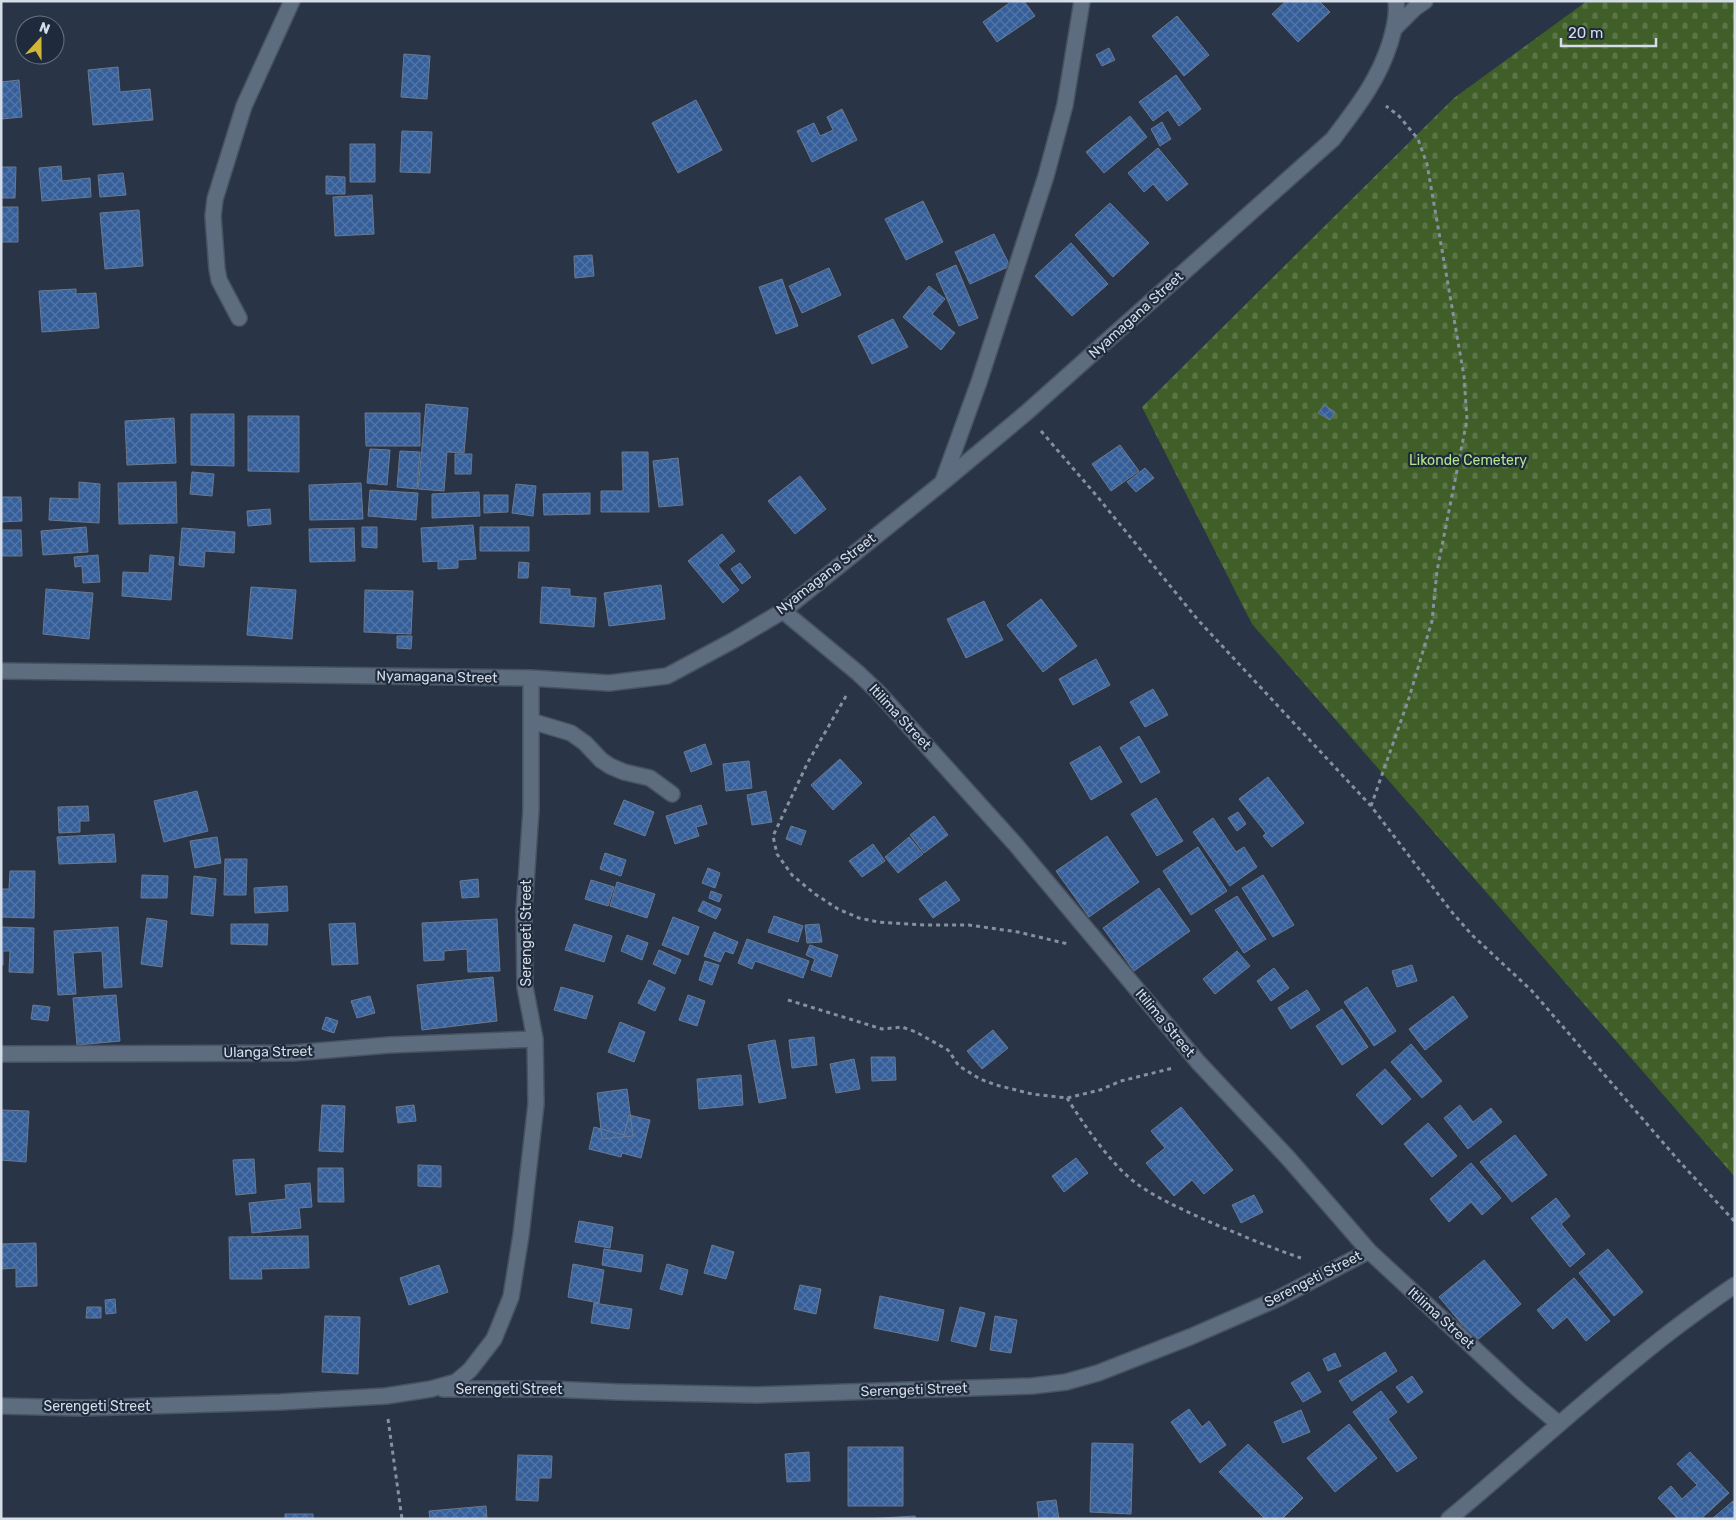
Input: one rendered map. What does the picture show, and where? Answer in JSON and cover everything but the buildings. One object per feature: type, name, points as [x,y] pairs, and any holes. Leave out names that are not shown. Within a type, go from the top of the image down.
[{"type":"street","points":[[239,318],[219,280],[213,216],[215,199],[244,106],[292,1]]},
{"type":"street","points":[[942,483],[979,382],[1046,176],[1065,105],[1082,1]]},
{"type":"street","name":"Nyamagana Street","points":[[1,671],[531,678],[609,683],[667,676],[783,611],[942,483],[1026,413],[1333,139],[1368,91],[1384,62],[1394,29],[1396,1]]},
{"type":"street","points":[[1394,29],[1415,8],[1425,1]]},
{"type":"street","name":"Itilima Street","points":[[783,611],[858,673],[891,706],[1016,845],[1198,1062],[1289,1159],[1369,1251],[1520,1391],[1559,1424]]},
{"type":"street","name":"Serengeti Street","points":[[432,1390],[456,1382],[470,1370],[494,1339],[511,1297],[521,1235],[536,1104],[535,1039],[525,987],[524,912],[531,810],[531,678]]},
{"type":"street","points":[[531,721],[571,733],[585,743],[600,760],[624,772],[650,778],[672,794]]},
{"type":"street","name":"Ulanga Street","points":[[1,1054],[293,1053],[389,1045],[535,1039]]},
{"type":"street","name":"Serengeti Street","points":[[1,1406],[91,1408],[280,1402],[386,1396],[432,1390],[548,1389],[757,1395],[1032,1386],[1066,1382],[1098,1373],[1190,1337],[1279,1298],[1369,1251]]},
{"type":"street","points":[[1449,1519],[1670,1332],[1735,1285]]},
{"type":"path","points":[[1368,91],[1399,116],[1418,139],[1427,164],[1464,376],[1466,420],[1437,571],[1432,621],[1409,698],[1370,806]]},
{"type":"path","points":[[1026,413],[1198,620],[1370,806],[1451,911],[1472,935],[1532,992],[1679,1161],[1735,1222]]},
{"type":"path","points":[[858,673],[837,714],[808,762],[773,836],[777,854],[792,875],[838,909],[859,918],[878,922],[926,926],[969,925],[1018,932],[1105,951]]},
{"type":"path","points":[[788,1000],[882,1029],[902,1027],[916,1032],[948,1050],[959,1066],[980,1079],[1032,1094],[1067,1098],[1100,1090],[1120,1081],[1198,1062]]},
{"type":"path","points":[[1067,1098],[1084,1125],[1118,1166],[1139,1186],[1186,1211],[1268,1247],[1332,1270]]},
{"type":"path","points":[[386,1396],[390,1444],[402,1519]]},
{"type":"green space","name":"Likonde Cemetery","points":[[1587,1],[1735,1],[1735,1177],[1252,624],[1142,407],[1454,98]]}]
